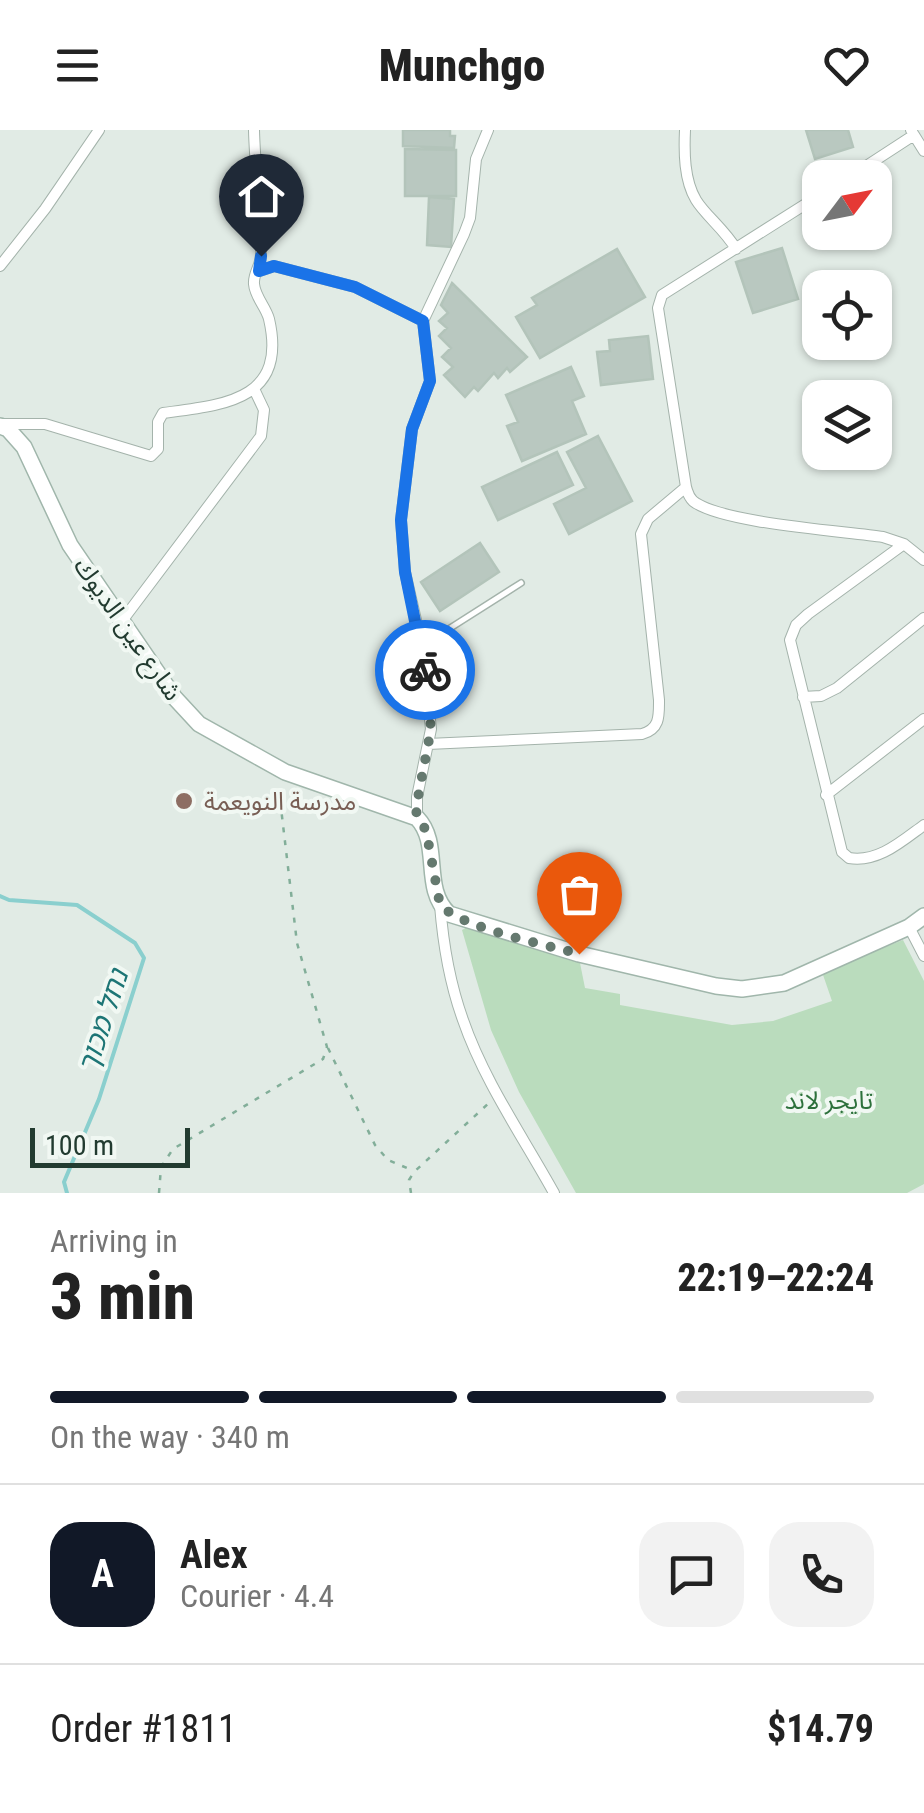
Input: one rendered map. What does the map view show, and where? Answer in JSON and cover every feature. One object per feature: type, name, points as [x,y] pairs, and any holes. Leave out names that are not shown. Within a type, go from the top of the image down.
[{"type":"street","points":[[0,266],[99,130]]},
{"type":"street","points":[[0,425],[45,424],[151,456],[158,449],[158,422],[163,413],[238,400],[255,391],[271,355],[268,314],[254,282],[261,256],[254,130]]},
{"type":"street","points":[[488,130],[472,174],[470,218],[423,321],[430,381],[412,429],[401,520],[405,572],[422,646],[430,709],[417,818],[426,830],[443,939],[462,1018],[480,1061],[554,1193]]},
{"type":"street","points":[[685,130],[686,160],[695,199],[723,228],[736,249]]},
{"type":"street","points":[[874,160],[912,133],[924,151]]},
{"type":"street","points":[[802,207],[662,295],[658,308],[686,487],[694,502],[710,509],[883,537],[904,544],[924,560]]},
{"type":"street","points":[[259,271],[274,266],[355,287],[423,321]]},
{"type":"street","points":[[122,621],[261,436],[264,410],[255,391]]},
{"type":"street","name":"شارع عين الديوك","points":[[0,425],[24,447],[70,545],[174,697],[199,724],[285,772],[417,818]]},
{"type":"street","points":[[428,744],[624,735],[655,728],[659,700],[641,534],[648,520],[686,487]]},
{"type":"street","points":[[904,544],[796,625],[790,640],[838,844],[849,858],[858,860],[882,853],[924,825]]},
{"type":"street","points":[[803,697],[821,696],[837,688],[924,618]]},
{"type":"street","points":[[826,795],[924,719]]},
{"type":"street","points":[[440,905],[459,918],[548,946],[742,989],[784,983],[909,927],[924,916]]},
{"type":"street","points":[[909,927],[924,956]]},
{"type":"lane","points":[[422,646],[521,582]]},
{"type":"path","points":[[285,772],[281,808],[296,943],[327,1047],[382,1155],[414,1171]]},
{"type":"path","points":[[159,1193],[162,1168],[174,1149],[323,1059],[327,1047]]},
{"type":"path","points":[[323,1059],[336,1064]]},
{"type":"path","points":[[411,1193],[409,1180],[414,1171],[500,1097]]},
{"type":"green space","name":"تايجر لاند","points":[[469,926],[579,958],[585,988],[620,994],[620,1005],[732,1025],[773,1021],[832,1001],[822,972],[903,940],[924,981],[924,1184],[907,1193],[576,1193],[519,1092],[491,1030],[462,930]]},
{"type":"building","points":[[403,130],[450,130],[450,136],[455,136],[454,148],[403,146]]},
{"type":"building","points":[[403,130],[450,130],[450,136],[455,136],[454,148],[403,146]]},
{"type":"building","points":[[806,130],[848,130],[853,147],[815,159]]},
{"type":"building","points":[[806,130],[848,130],[853,147],[815,159]]},
{"type":"building","points":[[405,149],[456,150],[456,196],[405,196]]},
{"type":"building","points":[[405,149],[456,150],[456,196],[405,196]]},
{"type":"building","points":[[429,197],[454,199],[451,247],[427,245]]},
{"type":"building","points":[[429,197],[454,199],[451,247],[427,245]]},
{"type":"building","points":[[782,248],[798,299],[753,313],[736,262]]},
{"type":"building","points":[[782,248],[798,299],[753,313],[736,262]]},
{"type":"building","points":[[617,249],[645,297],[540,358],[516,317],[537,305],[532,298]]},
{"type":"building","points":[[617,249],[645,297],[540,358],[516,317],[537,305],[532,298]]},
{"type":"building","points":[[452,283],[527,357],[498,378],[494,373],[478,391],[474,387],[465,397],[444,375],[453,367],[442,357],[451,348],[439,336],[447,328],[439,321],[448,313],[441,305]]},
{"type":"building","points":[[452,283],[527,357],[498,378],[494,373],[478,391],[474,387],[465,397],[444,375],[453,367],[442,357],[451,348],[439,336],[447,328],[439,321],[448,313],[441,305]]},
{"type":"building","points":[[648,336],[653,379],[601,385],[597,352],[610,351],[609,340]]},
{"type":"building","points":[[648,336],[653,379],[601,385],[597,352],[610,351],[609,340]]},
{"type":"building","points":[[571,367],[584,396],[572,401],[586,434],[522,461],[507,426],[518,422],[506,395]]},
{"type":"building","points":[[571,367],[584,396],[572,401],[586,434],[522,461],[507,426],[518,422],[506,395]]},
{"type":"building","points":[[598,436],[632,501],[569,534],[554,504],[586,488],[567,452]]},
{"type":"building","points":[[557,452],[573,485],[498,520],[482,487]]},
{"type":"building","points":[[557,452],[573,485],[498,520],[482,487]]},
{"type":"building","points":[[480,543],[499,572],[440,611],[421,582]]},
{"type":"building","points":[[480,543],[499,572],[440,611],[421,582]]},
{"type":"waterway","name":"נחל מכוך","points":[[0,896],[77,905],[135,943],[144,958],[99,1099],[64,1182],[67,1193]]},
{"type":"way so far","points":[[425,670],[431,729],[416,808],[430,846],[440,905],[449,914],[469,922],[579,954]]},
{"type":"place","name":"مدرسة النويعمة","points":[[184,801]]},
{"type":"route","points":[[261,256],[259,271],[274,266],[355,287],[423,321],[430,381],[412,429],[401,520],[405,572],[425,670]]}]
